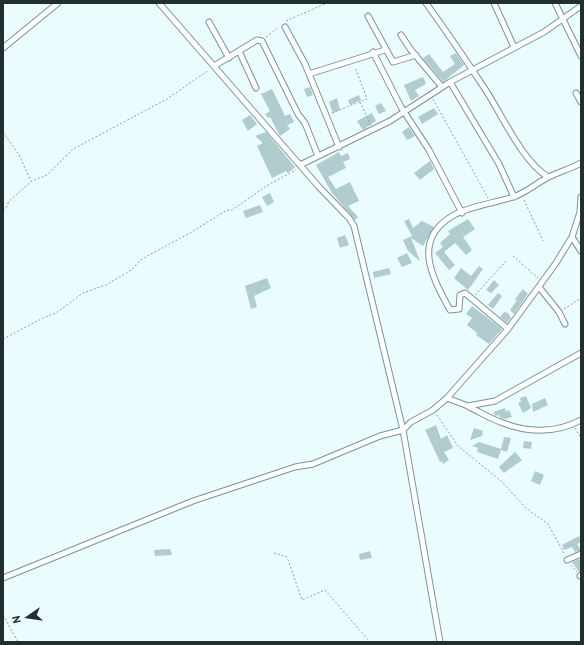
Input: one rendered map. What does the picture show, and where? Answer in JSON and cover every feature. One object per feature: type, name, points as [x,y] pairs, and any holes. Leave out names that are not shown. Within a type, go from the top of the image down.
[{"type":"street","points":[[3,48],[58,3]]},
{"type":"street","points":[[158,3],[301,166],[349,218],[355,230],[404,430],[440,642]]},
{"type":"street","points":[[426,3],[473,70],[525,154],[533,165],[548,177]]},
{"type":"street","points":[[494,3],[514,47]]},
{"type":"street","points":[[555,3],[581,56]]},
{"type":"street","points":[[301,166],[318,156],[374,130],[405,112],[450,82],[544,32],[581,6]]},
{"type":"street","points":[[368,16],[385,50],[393,62],[416,55]]},
{"type":"street","points":[[210,22],[229,58]]},
{"type":"street","points":[[285,27],[309,74],[339,147]]},
{"type":"street","points":[[401,35],[442,87]]},
{"type":"street","points":[[214,66],[261,40],[305,123],[318,156]]},
{"type":"street","points":[[309,74],[373,52],[385,50]]},
{"type":"street","points":[[239,51],[256,88]]},
{"type":"street","points":[[373,52],[401,107],[429,150],[462,212]]},
{"type":"street","points":[[450,82],[499,164],[514,197]]},
{"type":"street","points":[[576,93],[581,102]]},
{"type":"street","points":[[508,329],[472,298],[462,293],[460,295],[460,307],[456,311],[450,310],[433,275],[428,249],[431,238],[439,226],[455,214],[514,197],[548,177],[581,163]]},
{"type":"street","points":[[3,578],[194,501],[295,467],[313,464],[371,439],[404,430],[411,422],[433,410],[447,398],[508,329],[539,287],[572,237],[580,212],[581,197]]},
{"type":"street","points":[[572,237],[581,251]]},
{"type":"street","points":[[539,287],[559,312],[565,324]]},
{"type":"street","points":[[468,406],[494,401],[581,353]]},
{"type":"street","points":[[447,398],[512,426],[552,431],[581,420]]},
{"type":"street","points":[[568,560],[581,554]]},
{"type":"path","points":[[261,40],[289,19],[314,10],[327,3]]},
{"type":"path","points":[[326,115],[367,99],[352,60]]},
{"type":"path","points":[[3,210],[6,208],[9,201],[32,181],[47,175],[73,149],[167,99],[179,89],[189,85],[199,75],[214,66]]},
{"type":"path","points":[[431,94],[455,140],[475,172],[490,204]]},
{"type":"path","points":[[360,102],[374,130]]},
{"type":"path","points":[[3,132],[19,155],[32,181]]},
{"type":"path","points":[[3,339],[43,318],[56,313],[83,293],[106,285],[130,271],[142,259],[190,234],[227,210],[232,210],[268,185],[301,166]]},
{"type":"path","points":[[522,193],[543,242]]},
{"type":"path","points":[[513,256],[542,282]]},
{"type":"path","points":[[472,298],[507,260]]},
{"type":"path","points":[[559,312],[581,298]]},
{"type":"path","points":[[433,410],[458,446],[501,482],[527,510],[548,524],[568,560],[580,575]]},
{"type":"path","points":[[573,424],[581,438]]},
{"type":"path","points":[[274,553],[287,557],[302,600],[325,590],[370,642]]},
{"type":"path","points":[[3,615],[18,642]]},
{"type":"building","points":[[456,53],[464,65],[443,82],[423,58],[429,54],[443,72],[455,64],[450,56]]},
{"type":"building","points":[[423,77],[426,84],[415,90],[419,96],[411,101],[404,85]]},
{"type":"building","points":[[310,87],[313,95],[307,97],[304,89]]},
{"type":"building","points":[[272,89],[285,116],[290,114],[294,122],[287,125],[290,129],[280,136],[270,117],[268,118],[265,114],[270,111],[261,94]]},
{"type":"building","points":[[359,95],[361,100],[350,105],[348,100]]},
{"type":"building","points":[[337,98],[340,110],[333,113],[329,102]]},
{"type":"building","points":[[381,103],[386,111],[379,114],[375,106]]},
{"type":"building","points":[[434,108],[438,114],[422,124],[418,117]]},
{"type":"building","points":[[372,113],[376,121],[363,130],[357,121]]},
{"type":"building","points":[[250,115],[257,124],[248,131],[242,120]]},
{"type":"building","points":[[409,127],[415,136],[407,140],[402,132]]},
{"type":"building","points":[[266,132],[295,167],[288,173],[286,171],[272,178],[257,146],[263,143],[255,136]]},
{"type":"building","points":[[339,152],[341,156],[348,153],[350,159],[343,162],[346,168],[328,177],[336,189],[350,182],[359,201],[348,206],[358,217],[355,220],[332,193],[316,165]]},
{"type":"building","points":[[430,161],[434,169],[420,180],[414,173]]},
{"type":"building","points":[[270,193],[274,202],[267,206],[262,197]]},
{"type":"building","points":[[260,205],[263,212],[246,218],[243,211]]},
{"type":"building","points":[[409,219],[413,228],[422,221],[434,227],[423,246],[411,238],[420,261],[408,251],[403,240],[412,236],[404,221]]},
{"type":"building","points":[[468,219],[475,229],[463,237],[472,250],[466,255],[455,243],[444,252],[455,265],[449,270],[435,253],[443,247],[440,243],[450,234],[448,231]]},
{"type":"building","points":[[345,235],[349,245],[340,248],[337,238]]},
{"type":"building","points":[[407,253],[412,263],[402,267],[397,258]]},
{"type":"building","points":[[479,266],[483,269],[468,290],[454,278],[461,268],[471,276]]},
{"type":"building","points":[[389,268],[391,274],[374,278],[373,272]]},
{"type":"building","points":[[267,278],[271,288],[254,296],[257,307],[251,309],[245,286]]},
{"type":"building","points":[[494,280],[499,285],[491,293],[486,290]]},
{"type":"building","points":[[523,289],[528,294],[514,314],[510,310],[517,300],[515,299]]},
{"type":"building","points":[[498,293],[502,296],[493,309],[488,305]]},
{"type":"building","points":[[472,306],[502,329],[489,344],[476,335],[477,333],[467,325],[472,318],[466,314]]},
{"type":"building","points":[[504,312],[508,313],[511,318],[507,323],[500,317]]},
{"type":"building","points":[[526,396],[531,408],[523,413],[518,403],[521,402],[520,398]]},
{"type":"building","points":[[545,398],[548,405],[533,412],[532,404]]},
{"type":"building","points":[[505,408],[506,412],[509,410],[512,417],[505,419],[500,418],[499,415],[495,416],[494,412]]},
{"type":"building","points":[[436,425],[441,439],[447,435],[453,448],[444,452],[449,460],[443,464],[442,461],[440,462],[425,430]]},
{"type":"building","points":[[474,428],[483,431],[482,436],[470,440]]},
{"type":"building","points":[[504,437],[511,438],[507,452],[501,450],[498,459],[477,452],[478,448],[472,446],[479,442],[501,449]]},
{"type":"building","points":[[524,441],[532,442],[531,449],[523,448]]},
{"type":"building","points":[[515,452],[522,460],[504,473],[499,467]]},
{"type":"building","points":[[535,471],[544,475],[540,485],[531,481]]},
{"type":"building","points":[[579,536],[581,542],[577,544],[581,550],[575,552],[572,547],[564,550],[562,545]]},
{"type":"building","points":[[170,549],[172,555],[155,556],[154,550]]},
{"type":"building","points":[[370,551],[372,558],[360,560],[359,554]]},
{"type":"building","points":[[580,559],[581,571],[579,572],[572,562]]}]
